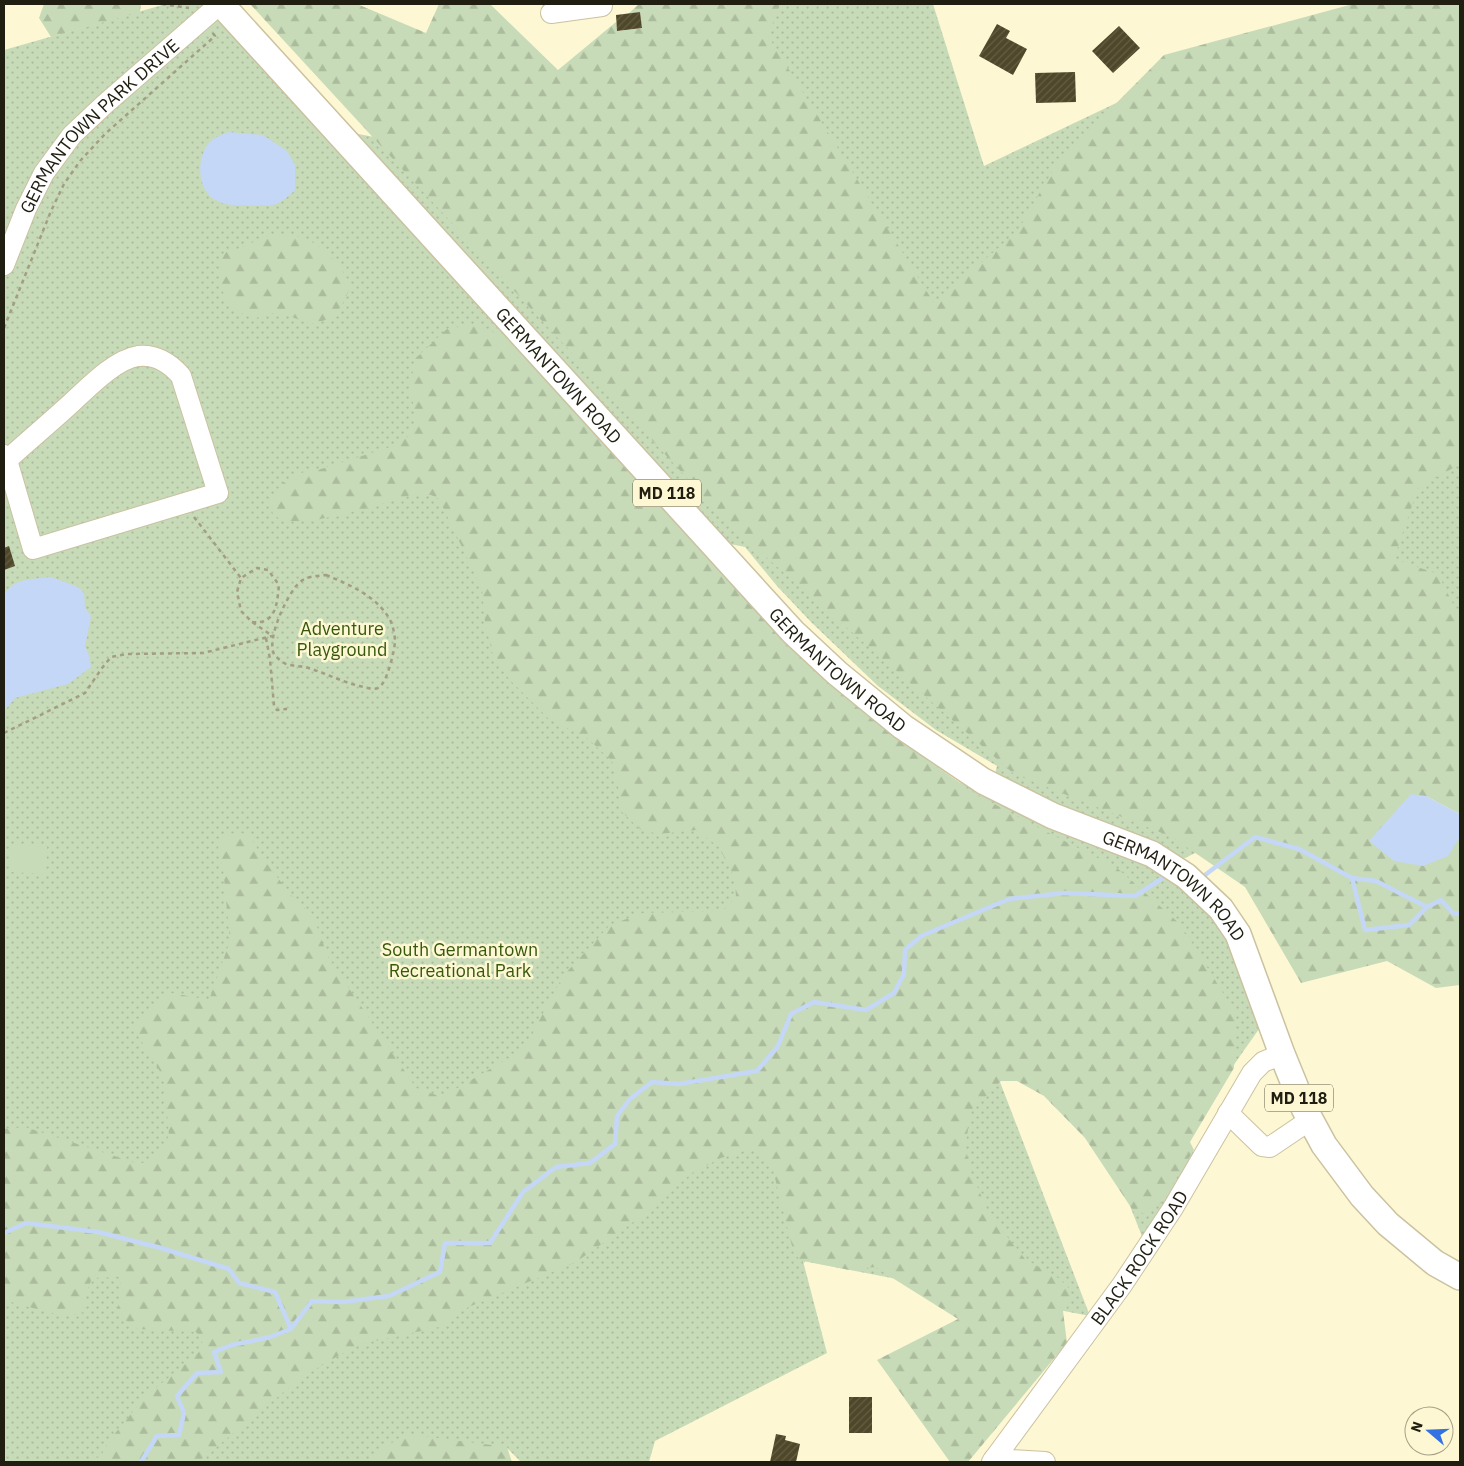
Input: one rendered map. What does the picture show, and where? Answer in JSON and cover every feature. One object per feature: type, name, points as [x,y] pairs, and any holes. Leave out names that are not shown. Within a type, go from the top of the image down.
[{"type":"main road","name":"GERMANTOWN ROAD","points":[[221,4],[794,632],[837,673],[903,727],[983,781],[1053,816],[1152,854],[1186,876],[1221,909],[1238,934],[1304,1108],[1324,1145],[1362,1196],[1388,1224],[1435,1263],[1460,1277]]},
{"type":"street","name":"GERMANTOWN PARK DRIVE","points":[[4,265],[26,209],[44,174],[72,136],[105,104],[221,4]]},
{"type":"street","points":[[551,13],[602,6],[602,4]]},
{"type":"street","points":[[148,355],[161,359],[174,367],[181,376],[218,493],[33,549],[5,458],[108,371],[136,356],[148,355]]},
{"type":"street","name":"BLACK ROCK ROAD","points":[[993,1461],[1122,1285],[1173,1208],[1252,1073],[1263,1062],[1282,1054]]},
{"type":"street","points":[[1228,1113],[1262,1146],[1270,1147],[1310,1120]]},
{"type":"street","points":[[993,1461],[1045,1462]]},
{"type":"path","points":[[162,4],[188,7]]},
{"type":"path","points":[[4,328],[51,210],[64,184],[80,161],[105,134],[216,36]]},
{"type":"path","points":[[186,503],[196,520],[241,578]]},
{"type":"path","points":[[252,622],[259,623],[269,619],[276,606],[279,585],[268,570],[257,568],[241,578],[237,592],[240,611],[252,622],[272,636]]},
{"type":"path","points":[[4,733],[85,693],[111,658],[127,654],[203,653],[272,636],[282,613],[300,582],[308,577],[326,575],[352,586],[376,602],[391,621],[395,643],[388,673],[382,684],[377,688],[370,688],[347,683],[306,667],[288,665],[275,655],[272,646],[272,636]]},
{"type":"path","points":[[266,638],[270,659],[274,706],[277,710],[287,710]]},
{"type":"green space","points":[[44,4],[141,4],[140,12],[51,37],[39,18]]},
{"type":"green space","name":"South Germantown Recreational Park","points":[[166,4],[212,4],[348,132],[484,158],[717,4],[933,4],[984,166],[1133,95],[1460,15],[1460,699],[1235,834],[1162,869],[1200,904],[1221,929],[1241,971],[1259,1029],[1226,1076],[1189,1141],[1197,1164],[1145,1244],[1076,1069],[960,978],[1090,1316],[803,1261],[827,1353],[655,1441],[649,1462],[521,1462],[506,1447],[454,1462],[4,1462],[4,50]],"holes":[[[696,537],[745,547],[777,586],[811,622],[878,686],[936,730],[997,766],[990,794],[977,791],[959,782],[895,738],[753,606]]]},
{"type":"green space","points":[[250,4],[357,4],[426,33],[439,4],[490,4],[558,70],[616,22],[618,31],[642,28],[640,12],[628,14],[639,4],[780,4],[768,36],[934,303],[1017,232],[1057,163],[1164,55],[1353,4],[1460,4],[1460,464],[1418,488],[1394,559],[1438,574],[1460,618],[1460,814],[1426,796],[1460,837],[1460,985],[1436,988],[1387,961],[1301,983],[1245,887],[1172,837],[1014,774],[733,528]]},
{"type":"green space","points":[[273,234],[300,237],[311,241],[337,263],[351,285],[341,306],[330,318],[310,325],[298,319],[269,313],[257,318],[246,315],[236,309],[229,301],[223,292],[219,270],[228,250],[237,249]]},
{"type":"green space","points":[[481,325],[503,338],[627,466],[812,669],[897,738],[964,787],[1117,868],[1181,925],[1236,1014],[1234,1068],[1190,1142],[1194,1150],[1160,1204],[1145,1214],[1132,1209],[1085,1138],[1044,1096],[1017,1081],[1001,1081],[972,1110],[965,1145],[971,1172],[989,1214],[1025,1259],[1058,1278],[1068,1287],[1071,1296],[1069,1305],[1063,1311],[1067,1343],[968,1462],[950,1462],[877,1360],[958,1319],[875,1267],[849,1270],[805,1261],[805,1263],[794,1254],[771,1162],[750,1149],[721,1158],[692,1173],[639,1218],[576,1262],[464,1309],[439,1327],[357,1345],[302,1377],[198,1462],[88,1462],[101,1456],[108,1442],[144,1398],[198,1353],[203,1340],[196,1332],[138,1329],[117,1314],[121,1287],[119,1277],[92,1278],[86,1294],[84,1312],[69,1316],[4,1300],[4,1129],[25,1127],[139,1164],[154,1159],[169,1136],[164,1078],[134,1029],[147,1009],[172,993],[209,1000],[230,941],[223,867],[217,850],[225,835],[240,832],[251,838],[264,860],[298,904],[312,913],[328,957],[416,1088],[439,1096],[454,1090],[524,1049],[563,976],[610,925],[643,913],[722,911],[736,898],[735,879],[719,847],[696,830],[659,834],[641,830],[622,812],[612,761],[587,738],[549,719],[511,681],[494,660],[485,622],[482,589],[439,499],[431,495],[417,493],[365,509],[316,520],[284,522],[273,514],[271,502],[273,495],[289,479],[304,472],[318,470],[390,447],[409,436],[416,417],[410,389],[415,359],[448,328]]},
{"type":"green space","points":[[11,844],[47,847],[46,874],[10,872]]},
{"type":"green space","points":[[405,1434],[507,1447],[512,1462],[364,1462]]},
{"type":"water","points":[[228,132],[263,135],[287,151],[295,165],[295,190],[282,201],[270,205],[229,205],[212,198],[203,186],[200,164],[208,144]]},
{"type":"water","points":[[51,577],[78,587],[84,593],[85,608],[91,616],[85,647],[89,655],[91,667],[68,684],[15,698],[4,711],[4,596],[12,586],[24,580]]},
{"type":"water","points":[[1411,794],[1426,796],[1460,814],[1460,837],[1448,856],[1423,866],[1394,861],[1369,841]]},
{"type":"building","points":[[640,12],[642,28],[617,31],[616,15]]},
{"type":"building","points":[[997,24],[1010,31],[1006,38],[1027,49],[1013,75],[979,56]]},
{"type":"building","points":[[1119,26],[1140,48],[1113,73],[1092,51]]},
{"type":"building","points":[[1075,72],[1076,102],[1036,103],[1035,73]]},
{"type":"building","points":[[9,546],[15,566],[4,570],[4,548]]},
{"type":"building","points":[[849,1397],[872,1397],[872,1433],[849,1433]]},
{"type":"building","points":[[776,1434],[786,1436],[785,1440],[800,1444],[796,1462],[770,1462]]},
{"type":"waterway","points":[[1205,875],[1255,837],[1299,849],[1352,878],[1365,930],[1409,925],[1427,907],[1441,900],[1454,914],[1460,913]]},
{"type":"waterway","points":[[141,1462],[157,1436],[179,1435],[184,1413],[177,1396],[197,1373],[221,1372],[214,1352],[232,1345],[270,1337],[291,1329],[312,1301],[342,1302],[389,1296],[440,1272],[445,1243],[490,1243],[523,1192],[556,1167],[590,1163],[615,1144],[617,1116],[630,1099],[652,1082],[679,1084],[757,1071],[778,1046],[791,1014],[814,1002],[866,1010],[894,993],[904,974],[905,950],[921,936],[1009,899],[1065,893],[1135,896],[1169,874]]},
{"type":"waterway","points":[[1352,878],[1376,881],[1427,907]]},
{"type":"waterway","points":[[4,1233],[26,1223],[98,1232],[161,1248],[229,1269],[239,1283],[275,1292],[291,1329]]},
{"type":"park label","name":"Adventure Playground","points":[[342,638]]}]
